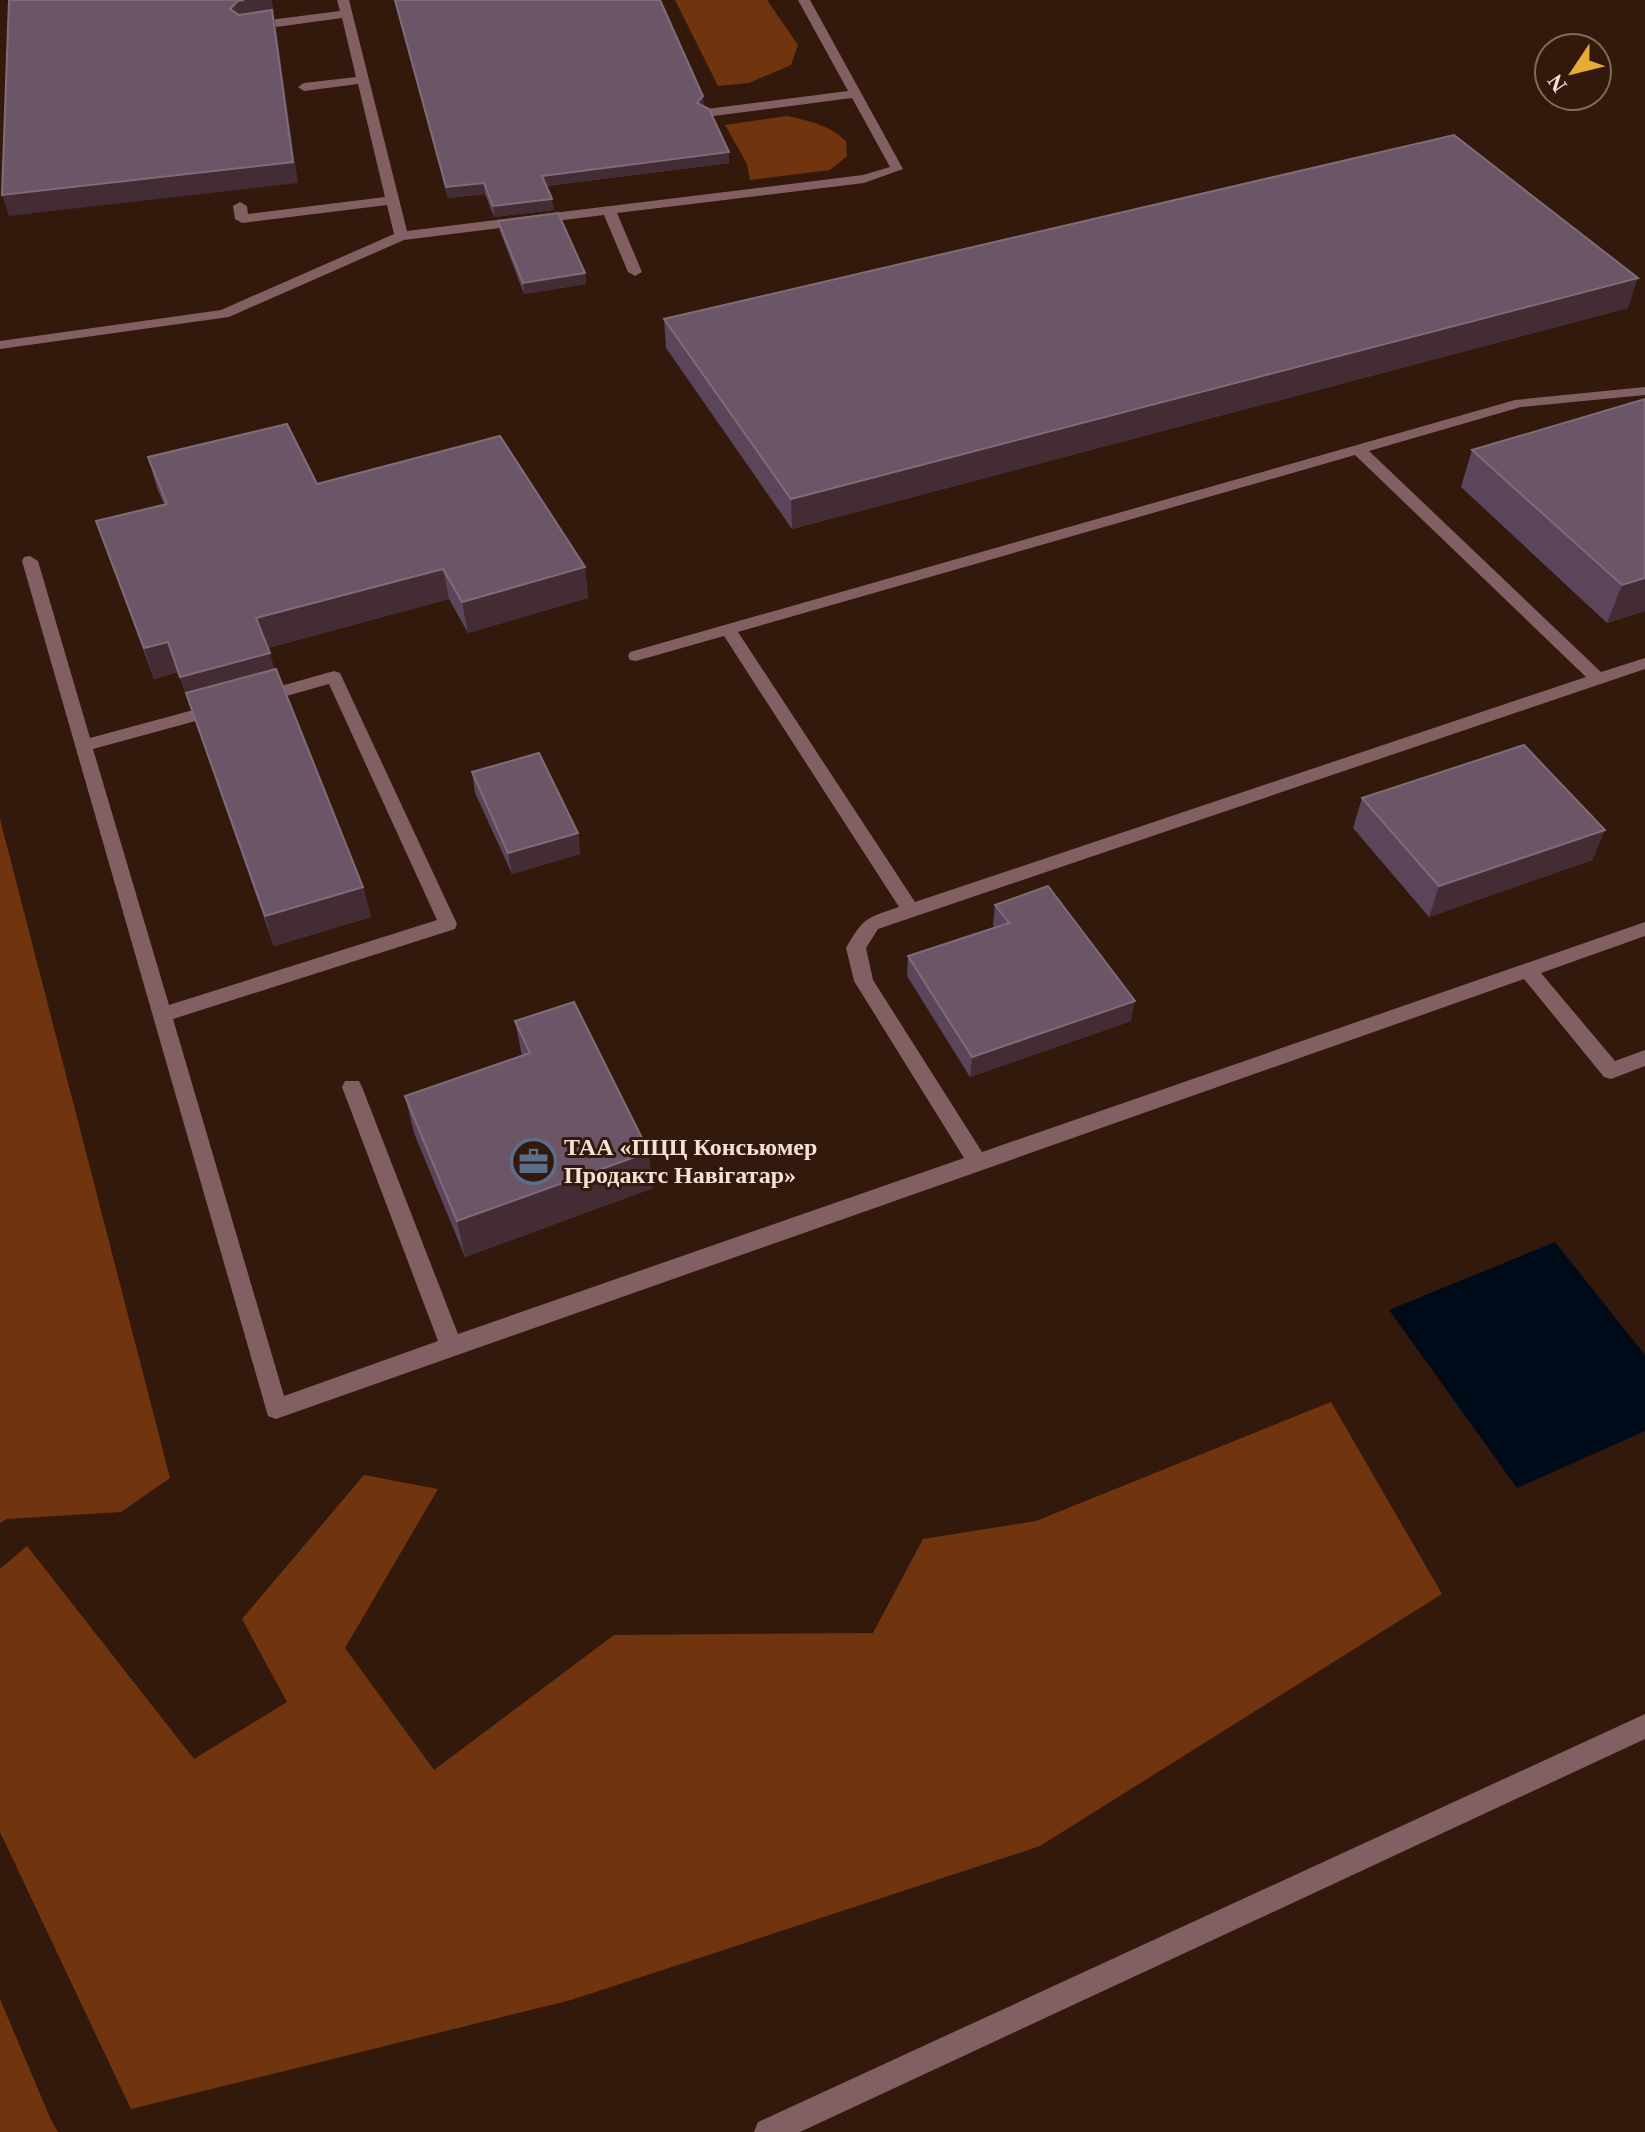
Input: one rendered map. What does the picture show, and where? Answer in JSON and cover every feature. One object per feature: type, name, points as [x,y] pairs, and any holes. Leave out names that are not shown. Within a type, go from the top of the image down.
[{"type":"lane","points":[[343,0],[401,236]]},
{"type":"lane","points":[[0,345],[224,314],[401,236],[864,179],[897,169],[804,0]]},
{"type":"lane","points":[[243,27],[347,14]]},
{"type":"lane","points":[[304,87],[363,80]]},
{"type":"lane","points":[[706,113],[856,94]]},
{"type":"lane","points":[[240,206],[242,219],[392,200]]},
{"type":"lane","points":[[609,211],[635,272]]},
{"type":"lane","points":[[636,656],[1520,403],[1645,391]]},
{"type":"lane","points":[[1359,450],[1598,679]]},
{"type":"lane","points":[[30,561],[276,1409],[976,1160],[1645,929]]},
{"type":"lane","points":[[728,629],[911,911]]},
{"type":"lane","points":[[976,1160],[864,981],[856,948],[871,924],[1645,663]]},
{"type":"lane","points":[[84,746],[334,677],[448,924],[162,1015]]},
{"type":"lane","points":[[1527,969],[1611,1071],[1645,1058]]},
{"type":"lane","points":[[352,1087],[451,1346]]},
{"type":"lane","points":[[768,2132],[1645,1726]]},
{"type":"shaded area","points":[[675,0],[767,0],[798,45],[791,65],[749,83],[718,86]]},
{"type":"shaded area","points":[[787,116],[833,131],[846,141],[847,156],[830,170],[750,180],[747,164],[725,125]]},
{"type":"shaded area","points":[[0,819],[170,1478],[121,1512],[7,1519],[0,1523]]},
{"type":"shaded area","points":[[1331,1402],[1442,1594],[1040,1846],[571,2000],[131,2109],[0,1832],[0,1569],[27,1546],[194,1759],[287,1702],[242,1619],[364,1475],[438,1489],[345,1648],[434,1770],[614,1635],[873,1633],[923,1539],[1036,1521]]},
{"type":"shaded area","points":[[0,1999],[51,2120],[58,2132],[0,2132]]},
{"type":"water","points":[[1555,1242],[1645,1355],[1645,1431],[1517,1488],[1389,1310]]},
{"type":"building","points":[[9,0],[244,0],[238,1],[230,9],[239,15],[272,10],[293,162],[2,195]]},
{"type":"building","points":[[395,0],[660,0],[703,96],[697,103],[709,109],[729,152],[542,176],[552,199],[493,206],[484,183],[446,187]]},
{"type":"building","points":[[1454,135],[1638,278],[791,499],[664,319]]},
{"type":"building","points":[[558,213],[585,273],[523,283],[498,221]]},
{"type":"building","points":[[1645,399],[1645,578],[1622,585],[1472,450]]},
{"type":"building","points":[[287,424],[317,484],[500,436],[585,567],[462,602],[443,569],[256,618],[270,653],[180,677],[168,642],[144,648],[96,521],[167,504],[148,457]]},
{"type":"building","points":[[276,669],[363,887],[265,916],[186,693]]},
{"type":"building","points":[[1524,745],[1605,830],[1439,886],[1362,798]]},
{"type":"building","points":[[539,753],[578,833],[508,853],[472,772]]},
{"type":"building","points":[[1048,886],[1135,1001],[972,1057],[908,956],[1009,923],[995,905]]},
{"type":"building","name":"ТАА «ПЦЦ Консьюмер Продактс Навігатар»","points":[[574,1002],[649,1152],[457,1221],[405,1096],[530,1053],[515,1021]]},
{"type":"place","name":"ТАА «ПЦЦ Консьюмер Продактс Навігатар»","points":[[533,1161]]}]
